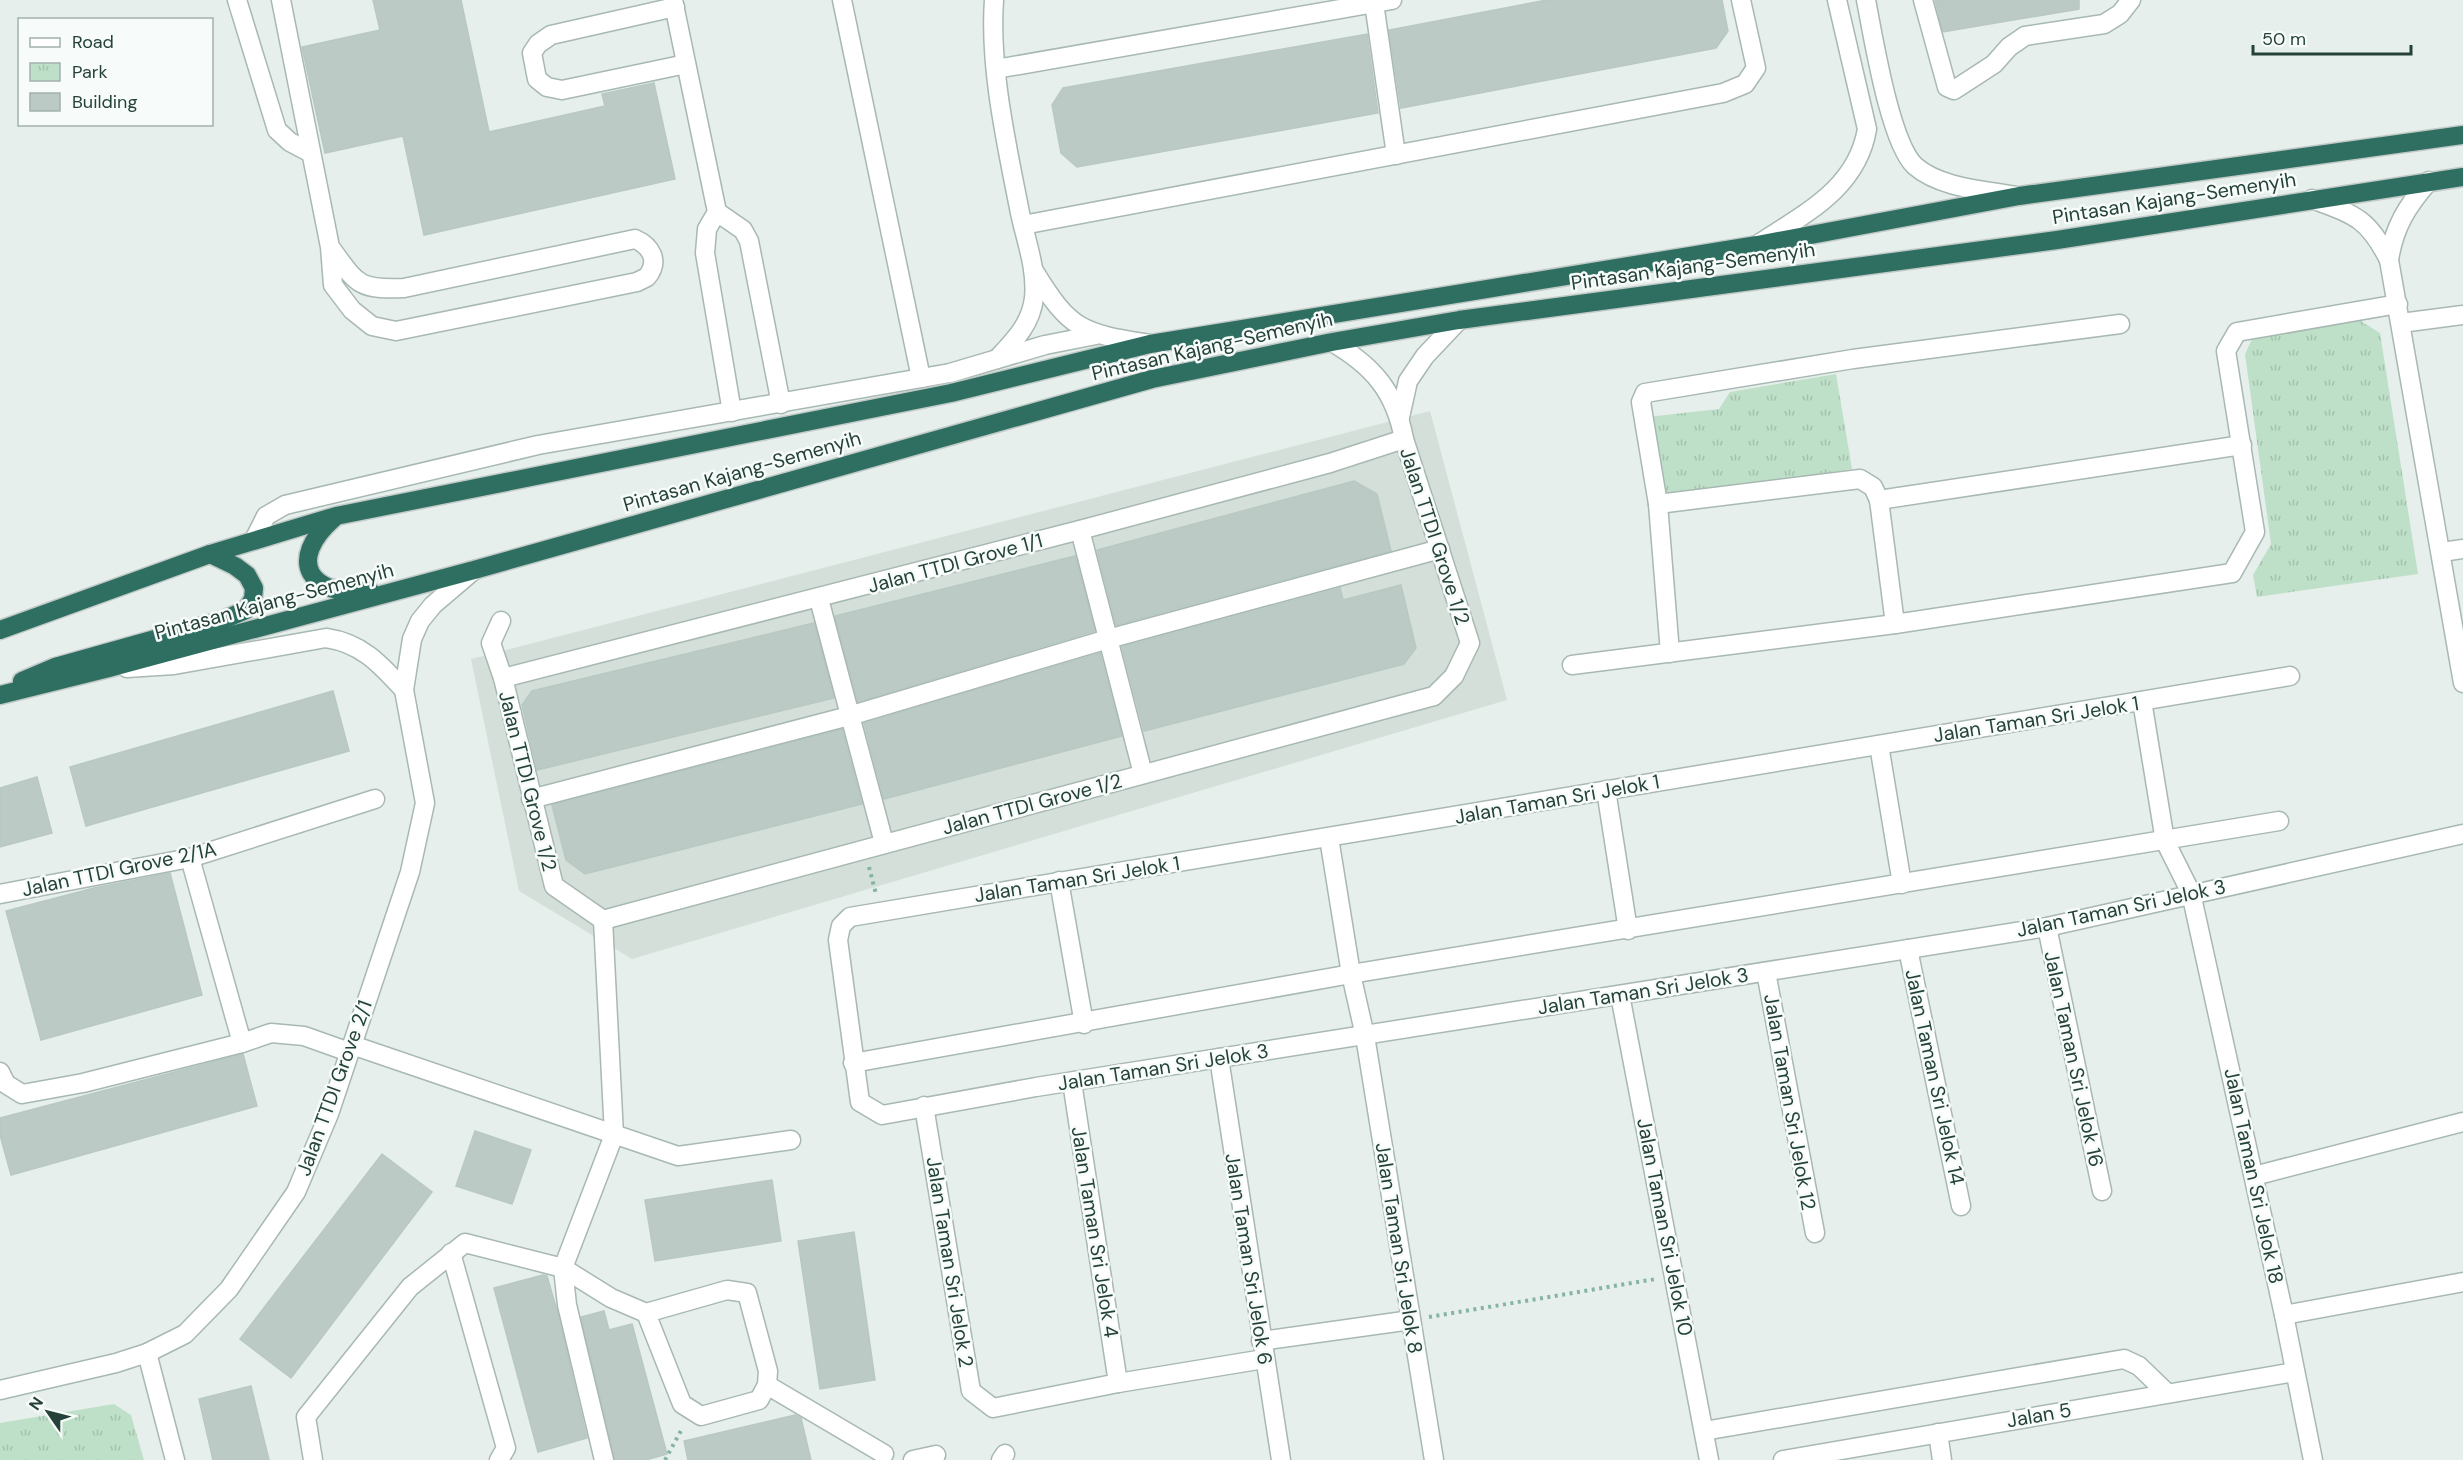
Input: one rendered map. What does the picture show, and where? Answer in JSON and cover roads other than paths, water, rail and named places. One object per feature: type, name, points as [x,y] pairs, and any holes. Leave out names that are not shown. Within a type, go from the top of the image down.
[{"type":"highway","points":[[2428,140],[2463,123]]},
{"type":"highway","name":"Pintasan Kajang-Semenyih","points":[[0,630],[210,554],[336,516],[951,393],[1150,344],[1757,245],[2019,196],[2463,135]]},
{"type":"highway","name":"Pintasan Kajang-Semenyih","points":[[0,695],[110,668],[474,570],[1152,379],[1332,342],[1459,320],[2057,240],[2463,177]]},
{"type":"highway","points":[[336,516],[320,531],[310,547],[307,561],[309,572],[318,581],[328,588],[356,593],[408,587]]},
{"type":"highway","points":[[0,690],[55,667],[223,620],[246,610],[253,599],[254,588],[247,575],[210,554]]},
{"type":"street","points":[[237,0],[277,130],[290,142],[312,153]]},
{"type":"street","points":[[281,0],[330,247],[333,285],[352,310],[372,326],[396,331],[637,282],[647,277],[653,262],[653,254],[647,244],[635,239],[404,288],[374,289],[355,280],[330,247]]},
{"type":"street","points":[[842,0],[921,378]]},
{"type":"street","points":[[994,0],[996,69],[1023,225],[1033,269],[1034,299],[1028,322],[995,361]]},
{"type":"street","points":[[1023,225],[1723,93],[1745,84],[1756,68],[1741,0]]},
{"type":"street","points":[[1757,245],[1837,189],[1852,171],[1863,151],[1867,129],[1837,0]]},
{"type":"street","points":[[1866,0],[1890,112],[1900,145],[1915,166],[1941,180],[2019,196]]},
{"type":"street","points":[[1923,0],[1947,87],[1954,90],[1994,64],[2009,47],[2025,36],[2104,24],[2120,14],[2131,0]]},
{"type":"street","points":[[996,69],[1383,2],[1396,155]]},
{"type":"street","points":[[686,64],[562,90],[547,87],[537,79],[532,53],[538,44],[551,35],[674,3],[717,212],[743,231],[749,241],[781,404]]},
{"type":"street","points":[[2429,181],[2400,219],[2392,238],[2390,260],[2463,683]]},
{"type":"street","points":[[2312,199],[2347,212],[2362,221],[2377,235],[2390,260]]},
{"type":"street","points":[[717,212],[707,229],[705,253],[732,412]]},
{"type":"street","points":[[1033,269],[1055,305],[1074,323],[1096,335],[1150,344]]},
{"type":"street","points":[[1572,665],[1895,624],[2232,573],[2255,532],[2226,351],[2237,332],[2398,304]]},
{"type":"street","points":[[2401,323],[2463,315]]},
{"type":"street","points":[[1400,417],[1408,381],[1425,356],[1459,320]]},
{"type":"street","points":[[1670,653],[1658,504],[1641,402],[1645,393],[1853,359],[2120,324]]},
{"type":"street","points":[[254,540],[266,516],[285,505],[538,446],[921,378],[995,361],[1045,345],[1096,335]]},
{"type":"street","points":[[1332,342],[1360,359],[1381,381],[1400,417]]},
{"type":"street","name":"Jalan TTDI Grove 1/2","points":[[501,621],[491,643],[503,678],[554,886],[603,920],[1434,696],[1454,676],[1470,643],[1404,439],[1400,417]]},
{"type":"street","name":"Jalan TTDI Grove 1/1","points":[[503,678],[819,599],[1080,530],[1330,463],[1404,439]]},
{"type":"street","points":[[1879,500],[2242,445]]},
{"type":"street","points":[[1658,504],[1860,479],[1872,487],[1879,500],[1895,624]]},
{"type":"street","points":[[1080,530],[1143,774]]},
{"type":"street","points":[[531,799],[849,716],[1108,639],[1440,549]]},
{"type":"street","points":[[2442,552],[2463,549]]},
{"type":"street","name":"Jalan TTDI Grove 2/1","points":[[0,1390],[116,1363],[147,1353],[185,1334],[229,1289],[296,1192],[329,1114],[410,872],[425,803],[404,690],[408,659],[420,621],[433,605],[474,570]]},
{"type":"street","points":[[819,599],[884,843]]},
{"type":"street","points":[[110,668],[174,665],[326,638],[345,641],[362,650],[378,662],[404,690]]},
{"type":"street","name":"Jalan Taman Sri Jelok 1","points":[[838,940],[841,926],[850,917],[2290,676]]},
{"type":"street","name":"Jalan Taman Sri Jelok 18","points":[[2142,701],[2165,841],[2191,893],[2284,1315],[2313,1460]]},
{"type":"street","points":[[1879,745],[1902,884]]},
{"type":"street","points":[[1606,790],[1628,930]]},
{"type":"street","name":"Jalan TTDI Grove 2/1A","points":[[0,894],[190,858],[375,799]]},
{"type":"street","points":[[853,1063],[1084,1024],[1352,974],[2279,821]]},
{"type":"street","name":"Jalan Taman Sri Jelok 3","points":[[838,940],[860,1102],[882,1115],[924,1106],[1220,1058],[2047,927],[2463,834]]},
{"type":"street","name":"Jalan Taman Sri Jelok 8","points":[[1329,838],[1365,1036],[1434,1460]]},
{"type":"street","points":[[190,858],[242,1043]]},
{"type":"street","points":[[1059,881],[1084,1024]]},
{"type":"street","points":[[603,920],[614,1135],[563,1268],[567,1305],[604,1460]]},
{"type":"street","name":"Jalan Taman Sri Jelok 16","points":[[2047,927],[2102,1191]]},
{"type":"street","name":"Jalan Taman Sri Jelok 14","points":[[1908,949],[1961,1206]]},
{"type":"street","name":"Jalan Taman Sri Jelok 12","points":[[1766,972],[1815,1233]]},
{"type":"street","name":"Jalan Taman Sri Jelok 10","points":[[1620,995],[1709,1460]]},
{"type":"street","points":[[2,1083],[22,1094],[63,1087],[242,1043],[271,1033],[304,1036],[351,1049],[678,1156],[791,1140]]},
{"type":"street","name":"Jalan Taman Sri Jelok 6","points":[[1220,1058],[1261,1341],[1281,1460]]},
{"type":"street","name":"Jalan Taman Sri Jelok 4","points":[[1072,1082],[1118,1383]]},
{"type":"street","name":"Jalan Taman Sri Jelok 2","points":[[924,1106],[971,1391],[993,1408],[1118,1383]]},
{"type":"street","points":[[2254,1176],[2463,1122]]},
{"type":"street","points":[[313,1460],[306,1417],[410,1287],[465,1244],[563,1268],[611,1298],[646,1313],[727,1290],[747,1293],[768,1378],[759,1400],[701,1416],[682,1404],[646,1313]]},
{"type":"street","points":[[451,1253],[507,1448],[499,1460]]},
{"type":"street","points":[[2284,1315],[2463,1282]]},
{"type":"street","points":[[1261,1341],[1411,1320]]},
{"type":"street","points":[[147,1353],[175,1460]]},
{"type":"street","points":[[1118,1383],[1264,1359]]},
{"type":"street","points":[[1704,1431],[2124,1359],[2139,1366],[2167,1393]]},
{"type":"street","name":"Jalan 5","points":[[1783,1460],[2295,1372]]},
{"type":"street","points":[[768,1378],[884,1454]]},
{"type":"street","points":[[1938,1433],[1942,1460]]},
{"type":"street","points":[[913,1460],[936,1455]]}]
